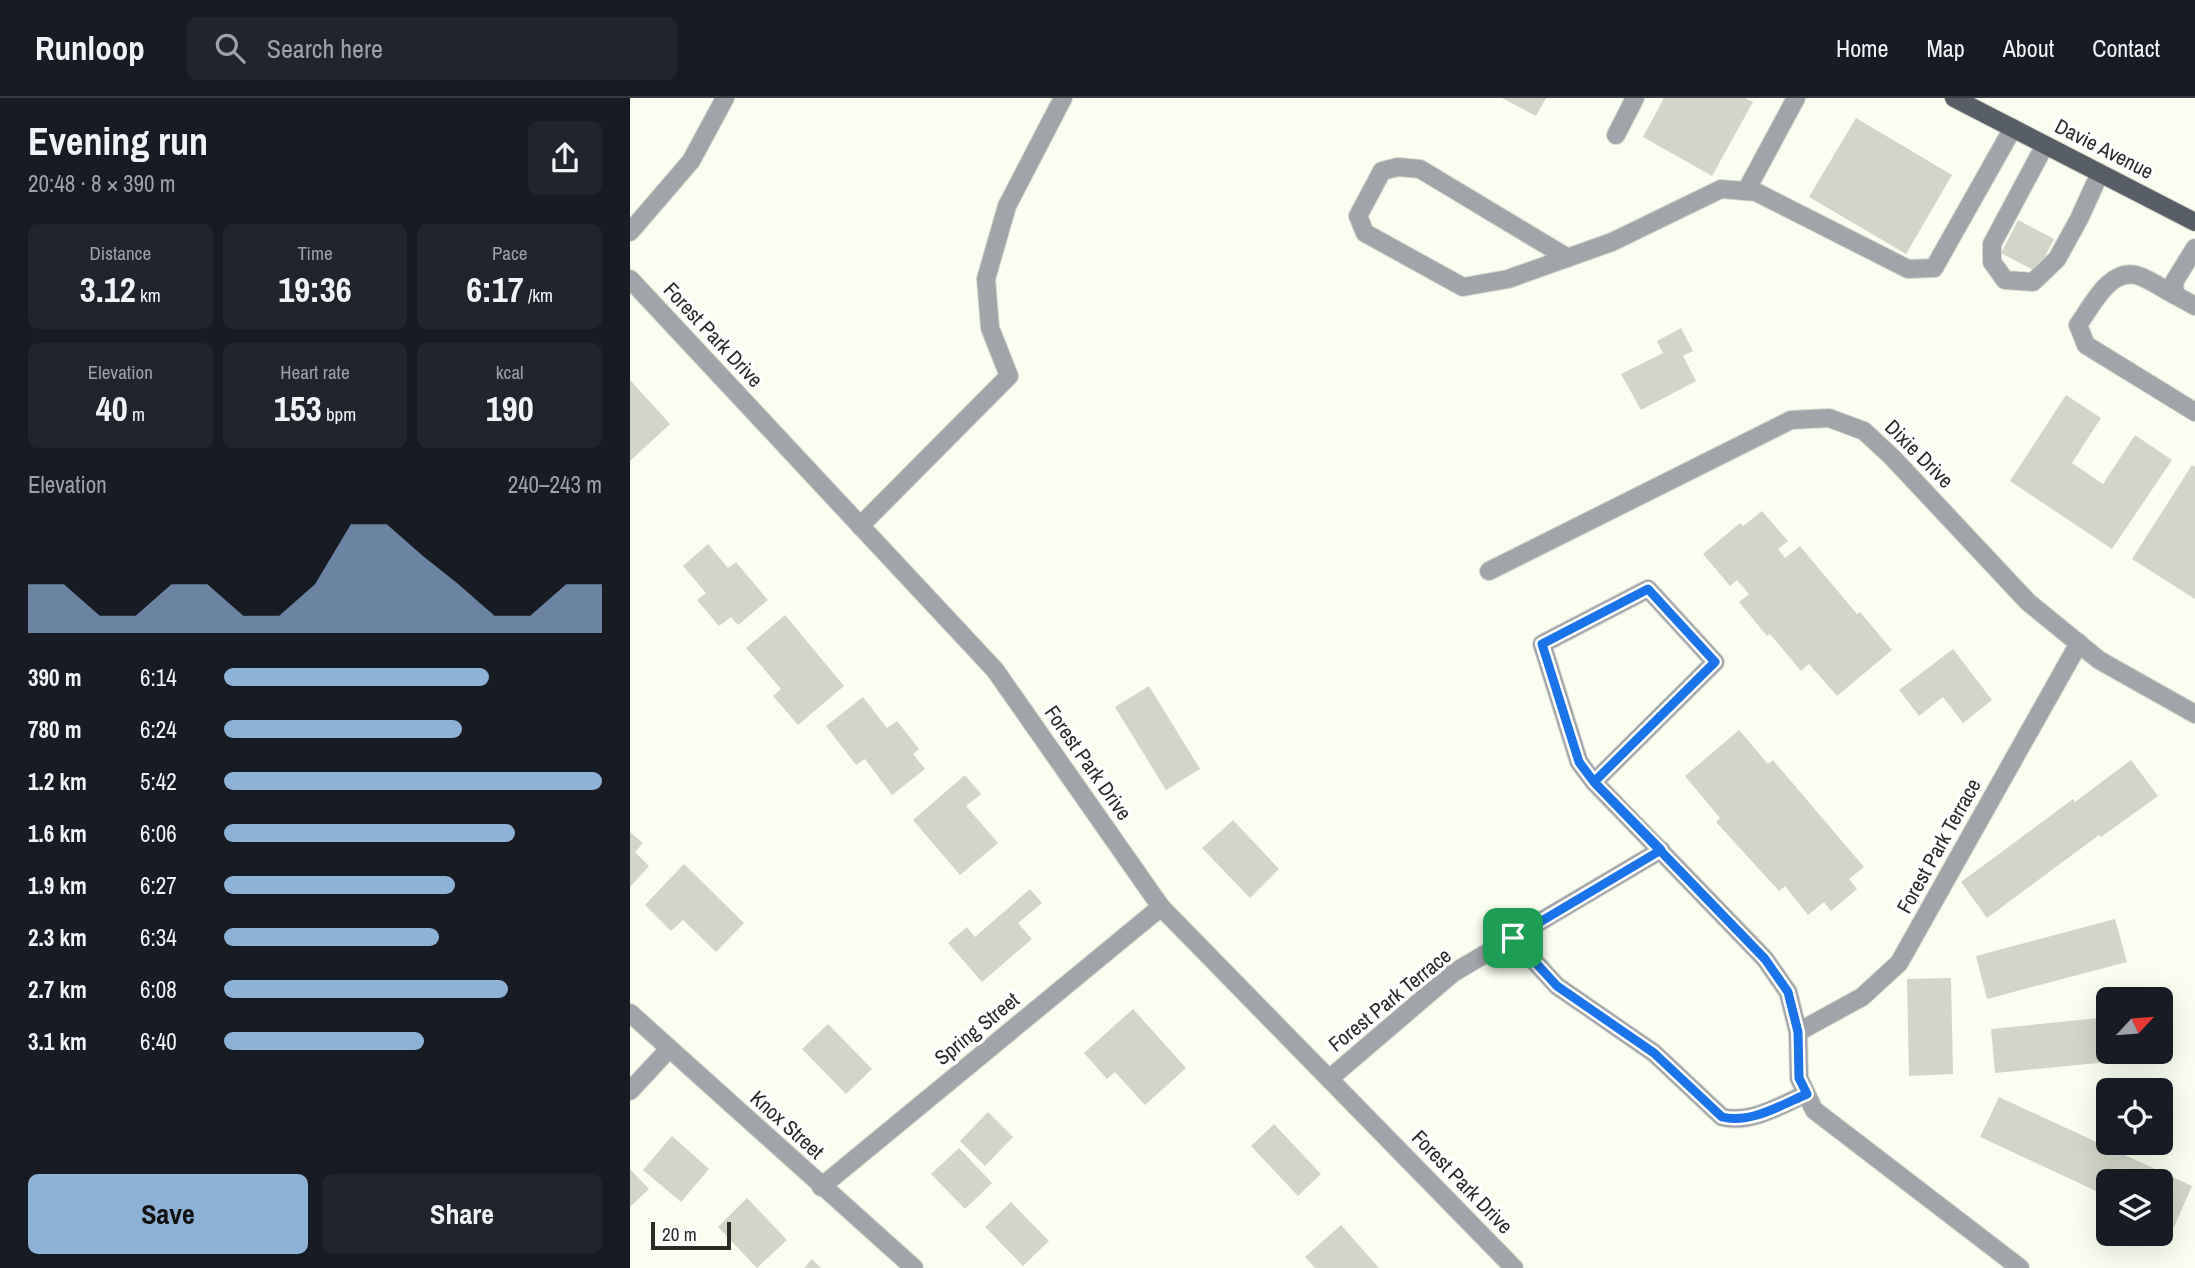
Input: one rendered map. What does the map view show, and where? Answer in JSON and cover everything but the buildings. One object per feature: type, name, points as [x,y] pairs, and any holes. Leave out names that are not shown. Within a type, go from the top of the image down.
[{"type":"main road","name":"Davie Avenue","points":[[1954,98],[2195,222]]},
{"type":"street","points":[[630,232],[691,161],[725,98]]},
{"type":"street","points":[[860,526],[1009,376],[990,328],[986,279],[1007,206],[1063,98]]},
{"type":"street","points":[[1616,135],[1635,98]]},
{"type":"street","points":[[1746,191],[1796,98]]},
{"type":"street","points":[[1568,258],[1420,169],[1398,167],[1382,171],[1358,216],[1365,233],[1463,287],[1508,279],[1568,258],[1612,242],[1721,189],[1756,192],[1908,269],[1934,268],[2013,128]]},
{"type":"street","points":[[2045,145],[1992,244],[1992,262],[2005,280],[2033,282],[2057,259],[2100,173]]},
{"type":"street","points":[[2175,295],[2174,282],[2195,248]]},
{"type":"street","points":[[2195,306],[2137,275],[2122,276],[2108,284],[2078,326],[2086,345],[2195,412]]},
{"type":"street","name":"Forest Park Drive","points":[[630,279],[995,670],[1161,907],[1514,1268]]},
{"type":"street","name":"Dixie Drive","points":[[1489,571],[1791,419],[1829,418],[1864,431],[1892,457],[2028,602],[2099,660],[2195,714]]},
{"type":"street","points":[[1594,782],[1715,662],[1648,589],[1542,644],[1579,762],[1594,782],[1765,959],[1788,992],[1798,1032],[1799,1078],[1814,1110],[2020,1268]]},
{"type":"street","name":"Forest Park Terrace","points":[[1798,1032],[1862,997],[1899,963],[2079,643]]},
{"type":"street","name":"Forest Park Terrace","points":[[1329,1079],[1453,973],[1661,850]]},
{"type":"street","name":"Spring Street","points":[[821,1187],[1161,907]]},
{"type":"street","points":[[1513,938],[1557,986],[1654,1053],[1722,1117],[1735,1120],[1758,1115],[1807,1094]]},
{"type":"street","name":"Knox Street","points":[[630,1013],[914,1268]]},
{"type":"street","points":[[630,1091],[669,1049]]},
{"type":"route","points":[[1513,938],[1557,986],[1654,1053],[1722,1117],[1735,1120],[1758,1115],[1807,1094],[1799,1078],[1798,1032],[1788,992],[1765,959],[1661,850],[1594,782],[1579,762],[1542,644],[1648,589],[1715,662],[1594,782],[1661,850],[1513,938]]}]
